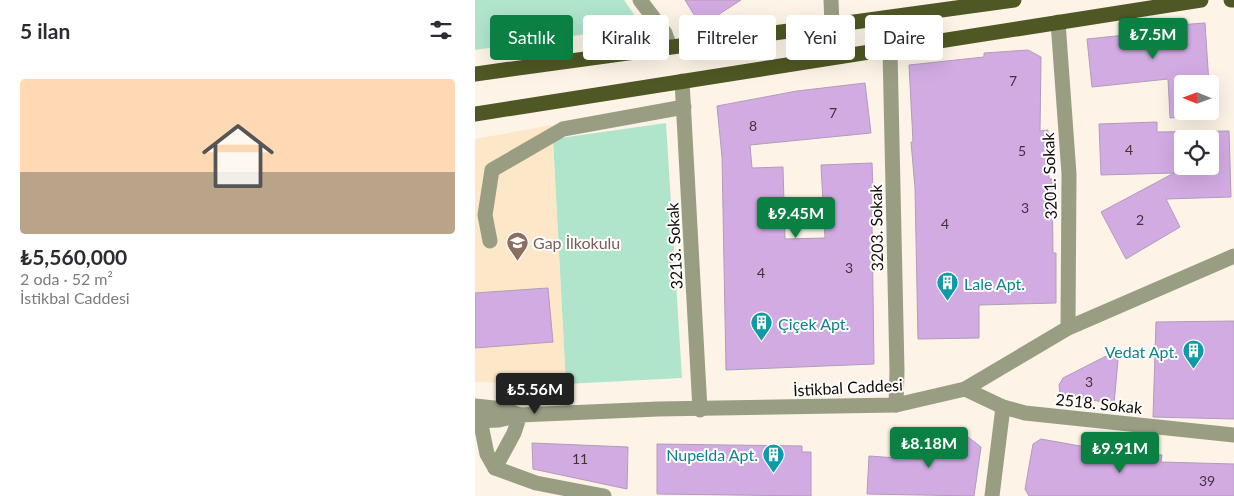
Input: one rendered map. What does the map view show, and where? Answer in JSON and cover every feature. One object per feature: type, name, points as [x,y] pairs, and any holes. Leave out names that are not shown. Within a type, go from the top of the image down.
[{"type":"main road","points":[[855,22],[1014,0]]},
{"type":"main road","points":[[943,41],[1201,0]]},
{"type":"main road","points":[[475,74],[786,31]]},
{"type":"main road","points":[[475,114],[865,54]]},
{"type":"street","points":[[640,0],[665,33],[670,47]]},
{"type":"street","points":[[831,0],[832,15]]},
{"type":"street","name":"3201. Sokak","points":[[1058,22],[1069,174],[1068,328]]},
{"type":"street","name":"3203. Sokak","points":[[890,60],[897,371],[896,405]]},
{"type":"street","name":"3213. Sokak","points":[[682,81],[700,410]]},
{"type":"street","points":[[490,241],[485,215],[492,170],[563,129],[684,107]]},
{"type":"street","name":"İstikbal Caddesi","points":[[477,416],[499,420],[520,415],[657,409],[700,410],[896,405],[965,389],[1068,328],[1234,256]]},
{"type":"street","name":"2518. Sokak","points":[[965,389],[1003,407],[1025,413],[1234,435]]},
{"type":"street","points":[[991,496],[1003,407]]},
{"type":"street","points":[[495,468],[514,433],[520,415]]},
{"type":"street","points":[[477,416],[487,454],[495,468],[535,490],[604,496]]},
{"type":"shaded area","name":"Gap İlkokulu","points":[[552,125],[566,384],[475,382],[475,139]]},
{"type":"green space","points":[[475,0],[624,0],[634,15],[583,15],[583,34],[573,36],[573,15],[490,15],[490,48],[475,50]]},
{"type":"green space","points":[[666,123],[682,378],[566,384],[553,139]]},
{"type":"building","points":[[685,0],[741,0],[718,15],[694,15]]},
{"type":"building","points":[[1205,23],[1208,75],[1174,75],[1174,118],[1170,118],[1168,79],[1092,87],[1087,39],[1165,31],[1164,26]]},
{"type":"building","points":[[1028,50],[1041,57],[1040,131],[1048,130],[1049,179],[1052,179],[1053,253],[1056,253],[1056,303],[979,305],[979,338],[918,339],[915,188],[911,142],[913,142],[909,65],[984,57],[984,53]]},
{"type":"building","points":[[865,83],[871,133],[750,145],[752,168],[783,167],[785,239],[825,238],[821,165],[872,163],[874,364],[726,370],[722,157],[717,106],[797,91]]},
{"type":"building","points":[[1157,122],[1157,132],[1174,132],[1174,173],[1101,175],[1099,124]]},
{"type":"building","points":[[1219,131],[1229,131],[1231,197],[1166,199],[1180,227],[1126,259],[1101,212],[1174,173],[1174,175],[1219,175]]},
{"type":"building","points":[[548,288],[553,342],[475,348],[475,293]]},
{"type":"building","name":"Vedat Apt.","points":[[1234,321],[1234,419],[1153,417],[1156,322]]},
{"type":"building","points":[[1110,354],[1118,360],[1114,404],[1060,394],[1059,385],[1063,378]]},
{"type":"building","points":[[954,432],[968,437],[981,447],[974,496],[867,494],[869,456],[925,460],[929,434]]},
{"type":"building","points":[[1041,439],[1108,451],[1108,448],[1162,455],[1161,462],[1234,464],[1234,496],[1029,496],[1025,489],[1033,444]]},
{"type":"building","points":[[532,443],[628,447],[627,489],[533,469]]},
{"type":"building","points":[[657,444],[802,446],[802,452],[811,452],[811,496],[657,494]]},
{"type":"place","name":"Gap İlkokulu","points":[[517,261]]},
{"type":"place","name":"Lale Apt.","points":[[948,302]]},
{"type":"place","name":"Çiçek Apt.","points":[[762,342]]},
{"type":"place","name":"Vedat Apt.","points":[[1194,370]]},
{"type":"place","name":"Nupelda Apt.","points":[[774,473]]}]
